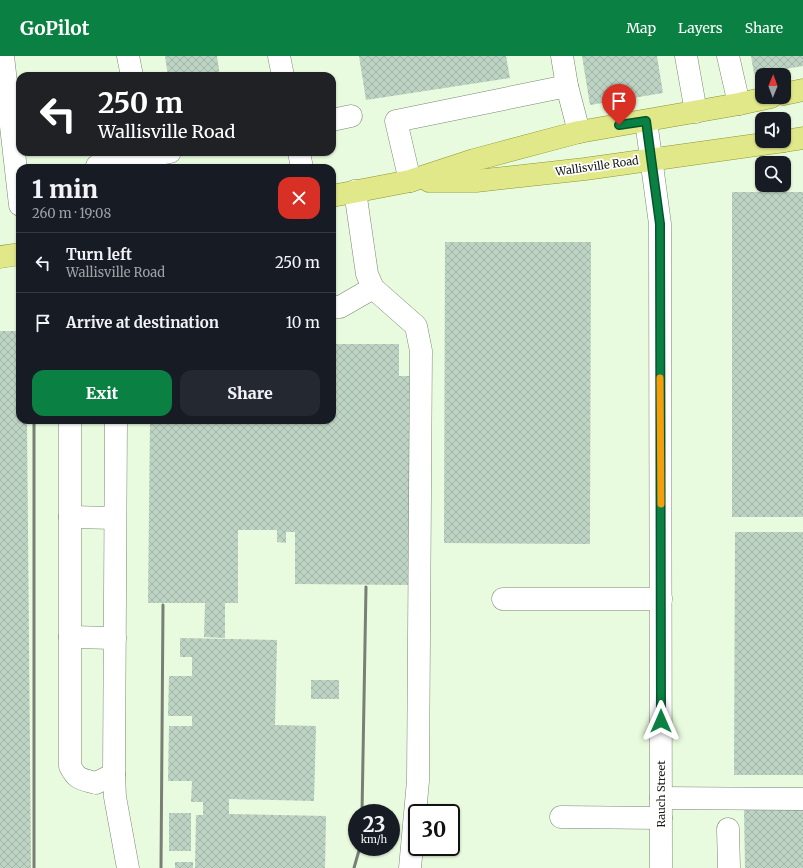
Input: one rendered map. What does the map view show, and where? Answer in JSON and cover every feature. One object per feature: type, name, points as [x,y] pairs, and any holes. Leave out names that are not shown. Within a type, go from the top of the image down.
[{"type":"main road","points":[[791,93],[803,90]]},
{"type":"main road","name":"Wallisville Road","points":[[336,195],[410,181],[474,160],[579,132],[755,100]]},
{"type":"main road","name":"Wallisville Road","points":[[791,140],[803,138]]},
{"type":"main road","name":"Wallisville Road","points":[[410,181],[476,181],[585,169],[755,145]]},
{"type":"main road","points":[[0,257],[16,255]]},
{"type":"street","points":[[3,56],[16,171]]},
{"type":"street","points":[[128,56],[131,72]]},
{"type":"street","points":[[279,56],[282,72]]},
{"type":"street","points":[[562,56],[579,132]]},
{"type":"street","points":[[686,56],[696,112]]},
{"type":"street","points":[[728,56],[739,104]]},
{"type":"street","points":[[410,181],[396,121],[568,86]]},
{"type":"street","name":"Rauch Street","points":[[646,121],[660,224],[661,868]]},
{"type":"street","points":[[99,162],[142,156]]},
{"type":"street","points":[[355,191],[367,274],[373,288],[416,326],[421,351],[418,781],[410,868]]},
{"type":"street","points":[[336,307],[340,307],[373,288]]},
{"type":"street","points":[[70,424],[70,766],[74,775],[96,783],[114,774]]},
{"type":"street","points":[[116,424],[114,774],[115,797],[128,868]]},
{"type":"street","points":[[70,517],[115,518]]},
{"type":"street","points":[[503,599],[661,599]]},
{"type":"street","points":[[70,637],[115,638]]},
{"type":"street","points":[[561,817],[661,808],[803,799]]},
{"type":"street","points":[[728,829],[729,868]]},
{"type":"shaded area","points":[[0,56],[803,56],[803,868],[0,868]]},
{"type":"building","points":[[165,56],[217,56],[219,72],[167,72]]},
{"type":"building","points":[[359,56],[506,56],[510,78],[366,100]]},
{"type":"building","points":[[582,56],[657,56],[663,93],[590,105]]},
{"type":"building","points":[[751,56],[803,56],[803,66],[791,68],[755,68],[754,74]]},
{"type":"building","points":[[732,192],[803,192],[803,517],[732,517]]},
{"type":"building","points":[[445,242],[591,242],[590,544],[444,543]]},
{"type":"building","points":[[0,331],[16,331],[16,424],[27,424],[31,868],[0,868]]},
{"type":"building","points":[[336,344],[399,344],[399,376],[413,376],[413,585],[295,584],[295,532],[286,532],[286,543],[277,542],[277,530],[238,530],[238,603],[225,603],[225,638],[204,637],[205,603],[148,603],[150,424],[336,424]]},
{"type":"building","points":[[735,532],[803,532],[803,775],[734,775]]},
{"type":"building","points":[[180,638],[277,640],[275,725],[316,726],[314,801],[229,799],[229,814],[326,816],[325,868],[195,868],[196,815],[203,815],[203,802],[191,802],[192,781],[168,781],[169,726],[192,726],[192,716],[168,716],[169,676],[192,676],[192,657],[180,657]]},
{"type":"building","points":[[311,680],[339,680],[339,699],[311,699]]},
{"type":"building","points":[[803,808],[803,868],[745,868],[744,809]]},
{"type":"building","points":[[169,813],[191,813],[191,851],[169,851]]},
{"type":"building","points":[[175,862],[193,862],[193,868],[175,868]]},
{"type":"railway","points":[[34,424],[34,868]]},
{"type":"railway","points":[[362,804],[366,587]]},
{"type":"railway","points":[[161,868],[163,605]]},
{"type":"railway","points":[[354,868],[357,856]]},
{"type":"slow traffic","points":[[660,378],[661,504]]},
{"type":"route","points":[[619,125],[646,121],[660,224],[661,721]]}]
